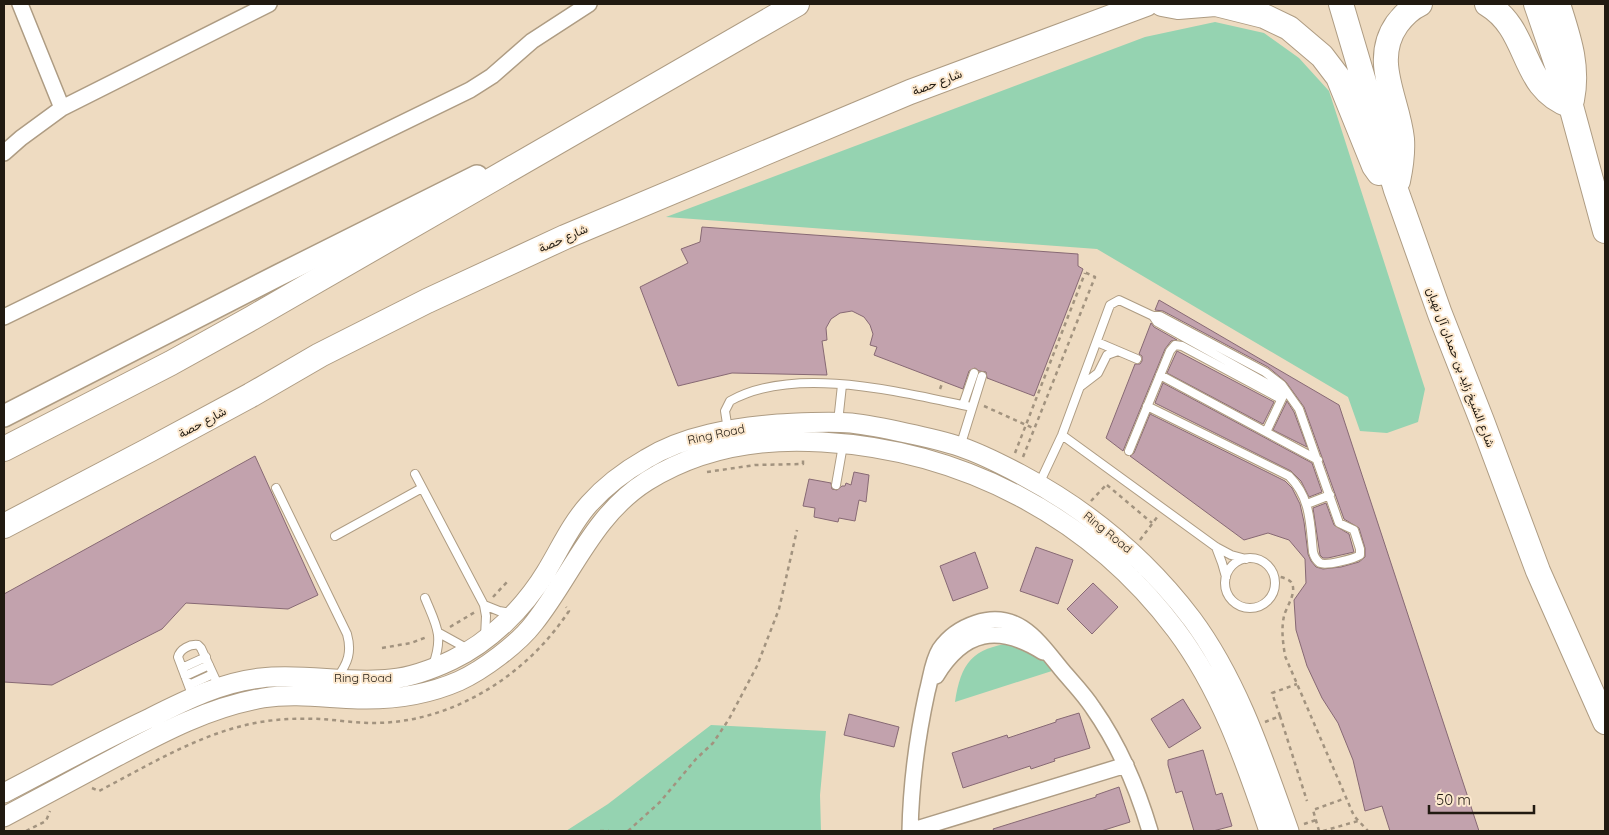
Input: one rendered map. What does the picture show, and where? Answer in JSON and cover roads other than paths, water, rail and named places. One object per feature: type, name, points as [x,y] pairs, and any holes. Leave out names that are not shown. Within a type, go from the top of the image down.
[{"type":"main road","points":[[4,449],[252,318],[797,4]]},
{"type":"main road","name":"شارع حصة","points":[[4,526],[166,441],[320,355],[427,301],[565,237],[910,92],[1146,4]]},
{"type":"main road","points":[[1162,4],[1178,7],[1216,4],[1264,16],[1289,28],[1322,56],[1338,77],[1374,166],[1382,177],[1396,190]]},
{"type":"main road","name":"شارع الشيخ زايد بن حمدان آل نهيان","points":[[1341,4],[1396,190],[1440,314],[1538,571],[1605,722]]},
{"type":"main road","points":[[1357,4],[1358,57]]},
{"type":"main road","points":[[1396,190],[1403,157],[1402,139],[1385,64],[1386,48],[1392,32],[1402,17],[1420,4]]},
{"type":"main road","points":[[1487,4],[1497,10],[1508,21],[1539,84],[1558,102],[1571,106]]},
{"type":"main road","points":[[1524,4],[1547,39]]},
{"type":"main road","points":[[1536,4],[1571,106],[1605,231]]},
{"type":"main road","points":[[1558,4],[1576,72],[1571,106]]},
{"type":"main road","points":[[4,416],[278,275],[438,196],[562,128],[590,116],[619,108]]},
{"type":"street","points":[[20,4],[62,108]]},
{"type":"street","points":[[4,153],[62,108],[269,4]]},
{"type":"street","points":[[4,317],[470,90],[492,76],[532,40],[589,4]]},
{"type":"street","name":"Ring Road","points":[[4,793],[130,727],[191,691],[216,681],[297,676],[391,679],[432,669],[477,644],[514,613],[531,594],[568,533],[589,504],[617,478],[649,457],[683,441],[728,430],[804,422],[854,423],[886,428],[960,447],[1013,470],[1082,511],[1132,550],[1164,583],[1188,614],[1220,664],[1259,747],[1289,831]]},
{"type":"street","name":"Ring Road","points":[[4,817],[145,741],[202,714],[234,704],[266,697],[297,695],[393,699],[428,692],[462,680],[492,661],[532,627],[560,588],[584,546],[612,510],[644,483],[681,462],[721,449],[803,440],[843,443],[903,452],[951,466],[997,484],[1042,509],[1072,529],[1115,563],[1148,596],[1177,632],[1203,671],[1242,753],[1269,831]]},
{"type":"street","points":[[1126,765],[910,831],[914,760],[928,689],[955,650],[968,641],[984,636],[1002,635],[1018,639],[1052,658],[1092,707],[1126,765],[1150,831]]},
{"type":"lane","points":[[1039,484],[1062,435],[1110,305],[1119,300],[1125,301],[1153,316],[1157,322],[1284,394],[1299,409],[1339,523],[1354,530],[1360,552],[1358,557],[1326,564],[1320,562],[1315,558],[1307,504],[1303,494],[1289,476],[1147,406]]},
{"type":"lane","points":[[1096,342],[1137,359]]},
{"type":"lane","points":[[1129,451],[1172,348],[1179,345],[1284,394]]},
{"type":"lane","points":[[1081,386],[1098,374],[1107,355],[1118,351]]},
{"type":"lane","points":[[963,405],[974,373]]},
{"type":"lane","points":[[1160,375],[1318,460]]},
{"type":"lane","points":[[960,447],[982,376]]},
{"type":"lane","points":[[728,430],[726,408],[727,404],[733,399],[762,390],[794,384],[842,385],[899,391],[972,407]]},
{"type":"lane","points":[[838,423],[842,385]]},
{"type":"lane","points":[[1266,432],[1284,394]]},
{"type":"lane","points":[[1062,435],[1216,547],[1231,555],[1259,560],[1265,564],[1273,575],[1274,590],[1271,596],[1254,608],[1234,603],[1226,591],[1226,577],[1216,547]]},
{"type":"lane","points":[[836,485],[843,443]]},
{"type":"lane","points":[[415,474],[484,605],[486,616],[477,644],[439,633]]},
{"type":"lane","points":[[276,488],[350,642],[348,660],[337,678]]},
{"type":"lane","points":[[335,536],[422,488]]},
{"type":"lane","points":[[1307,504],[1330,495]]},
{"type":"lane","points":[[1226,577],[1233,565],[1246,559]]},
{"type":"lane","points":[[425,598],[439,633],[438,651],[432,669]]},
{"type":"lane","points":[[484,605],[499,611],[514,613]]},
{"type":"lane","points":[[191,691],[178,657],[179,654],[190,646],[198,645],[201,648],[216,681]]},
{"type":"lane","points":[[182,668],[208,661]]},
{"type":"lane","points":[[185,676],[208,661]]}]
